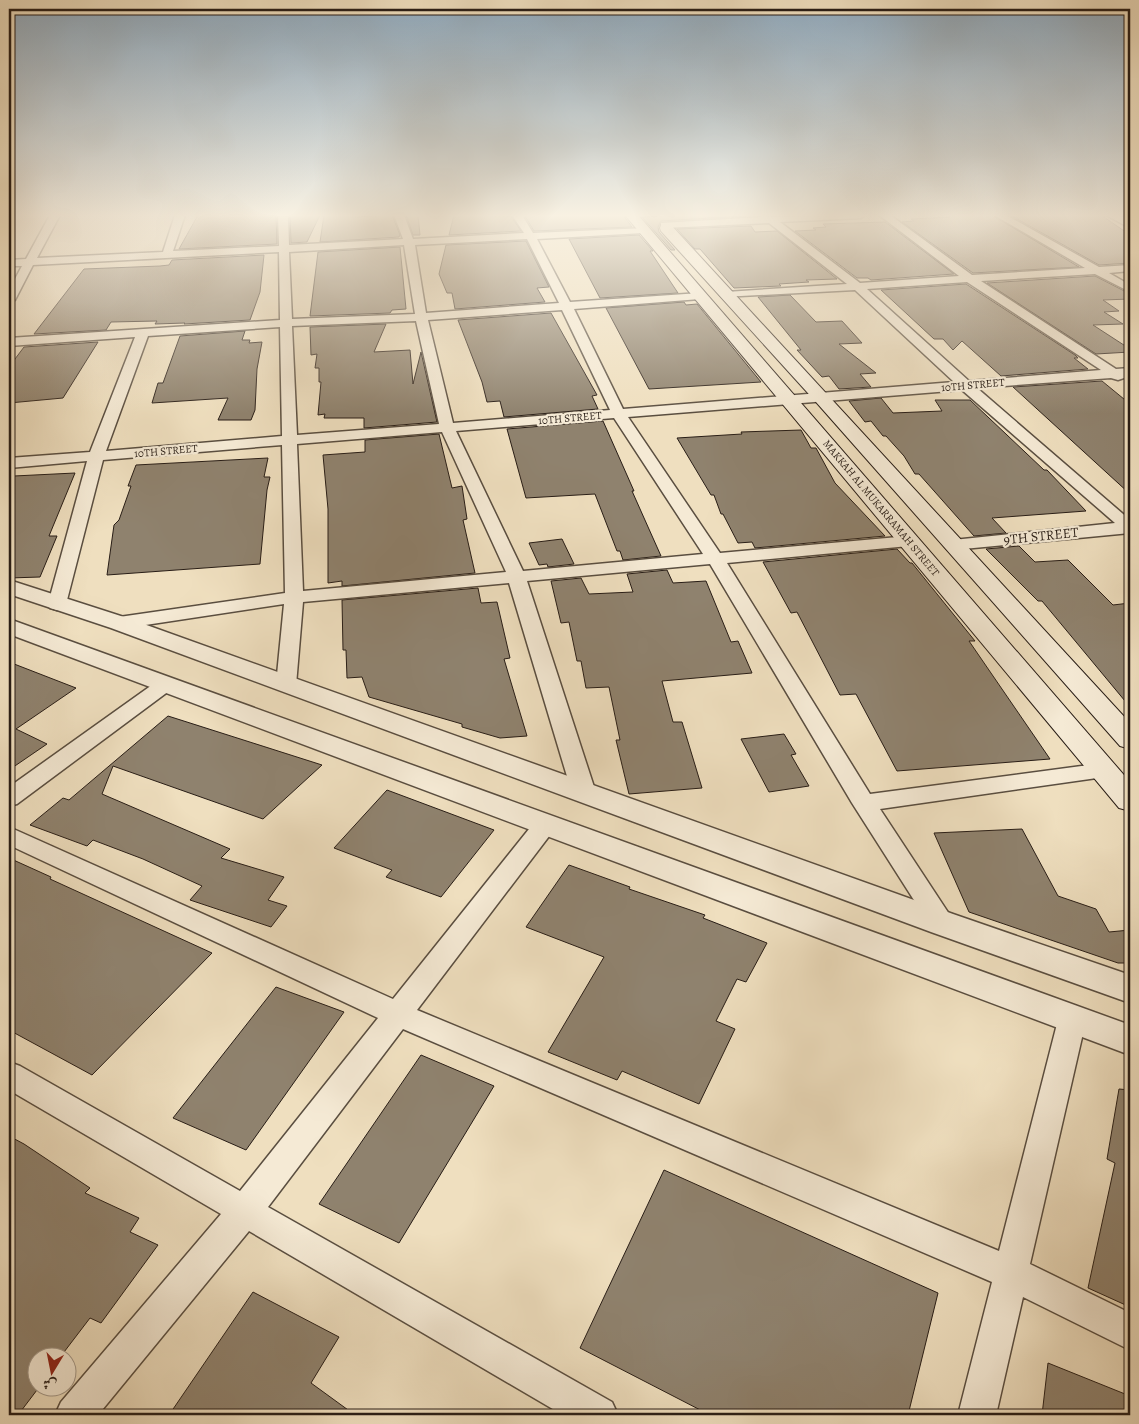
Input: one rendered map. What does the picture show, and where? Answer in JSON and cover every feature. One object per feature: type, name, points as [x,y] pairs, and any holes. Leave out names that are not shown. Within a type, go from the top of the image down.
[{"type":"main road","name":"MAKKAH AL MUKARRAMAH STREET","points":[[690,281],[700,296],[1130,801]]},
{"type":"main road","name":"MAKKAH AL MUKARRAMAH STREET","points":[[712,281],[817,392],[1130,740]]},
{"type":"street","points":[[9,300],[19,281]]},
{"type":"street","points":[[285,281],[294,597],[286,686]]},
{"type":"street","points":[[415,281],[421,317],[445,422],[516,575],[584,793]]},
{"type":"street","points":[[554,281],[616,409],[716,560],[864,803],[942,923]]},
{"type":"street","points":[[851,281],[966,386],[1130,527]]},
{"type":"street","points":[[726,295],[930,281]]},
{"type":"street","points":[[974,281],[1130,384]]},
{"type":"street","points":[[1116,281],[1130,289]]},
{"type":"street","points":[[9,342],[286,323],[421,317],[700,296]]},
{"type":"street","points":[[56,604],[98,450],[143,333]]},
{"type":"street","points":[[1049,365],[1130,359]]},
{"type":"street","name":"10TH STREET","points":[[9,463],[98,450],[786,395],[971,371]]},
{"type":"street","name":"10TH STREET","points":[[817,392],[966,386],[1130,372]]},
{"type":"street","name":"10TH STREET","points":[[9,450],[98,450]]},
{"type":"street","name":"9TH STREET","points":[[953,545],[1130,527]]},
{"type":"street","points":[[119,623],[294,597],[516,575],[716,560],[909,541]]},
{"type":"street","points":[[9,587],[56,604],[119,623],[286,686],[1130,989]]},
{"type":"street","points":[[9,626],[1130,1040]]},
{"type":"street","points":[[9,798],[166,684]]},
{"type":"street","points":[[864,803],[1104,770]]},
{"type":"street","points":[[74,1415],[244,1212],[545,824]]},
{"type":"street","points":[[9,835],[397,1014],[1011,1273],[1130,1332]]},
{"type":"street","points":[[977,1415],[1072,1020]]},
{"type":"street","points":[[9,1075],[599,1415]]},
{"type":"building","points":[[74,281],[261,281],[260,292],[250,320],[184,324],[155,324],[157,321],[111,322],[106,330],[34,334]]},
{"type":"building","points":[[314,281],[403,281],[406,309],[392,310],[390,313],[310,316]]},
{"type":"building","points":[[442,281],[546,281],[549,287],[537,288],[545,302],[455,309],[452,293],[447,293]]},
{"type":"building","points":[[591,281],[670,281],[678,293],[600,298]]},
{"type":"building","points":[[728,281],[809,282],[779,284],[781,286],[734,288]]},
{"type":"building","points":[[1106,281],[1130,294],[1130,299],[1103,300],[1119,311],[1104,312],[1123,324],[1093,325],[1130,349],[1130,352],[1096,354],[987,283]]},
{"type":"building","points":[[966,284],[1075,355],[1078,358],[1074,358],[1088,369],[1001,376],[962,341],[953,350],[943,339],[934,339],[881,290]]},
{"type":"building","points":[[790,295],[816,322],[842,321],[862,343],[839,344],[876,373],[860,374],[871,387],[839,389],[829,376],[822,377],[797,350],[801,350],[758,297]]},
{"type":"building","points":[[684,302],[686,305],[697,304],[761,382],[649,389],[606,308]]},
{"type":"building","points":[[551,313],[597,395],[592,396],[598,409],[504,417],[500,401],[487,402],[482,382],[458,320]]},
{"type":"building","points":[[386,324],[374,352],[410,350],[413,384],[421,352],[437,422],[364,428],[364,418],[324,418],[325,414],[318,415],[321,382],[319,382],[319,368],[315,368],[317,354],[311,355],[310,327]]},
{"type":"building","points":[[245,331],[242,340],[250,340],[249,343],[262,342],[257,369],[255,410],[251,420],[218,420],[228,398],[152,403],[158,383],[163,383],[180,336]]},
{"type":"building","points":[[98,342],[63,398],[9,403],[9,367],[24,347]]},
{"type":"building","points":[[1102,381],[1130,404],[1130,494],[1013,387]]},
{"type":"building","points":[[881,398],[893,413],[942,411],[935,400],[970,400],[1044,470],[1047,470],[1086,511],[992,518],[1006,533],[974,536],[919,474],[915,474],[904,456],[886,436],[883,436],[871,421],[865,422],[849,401]]},
{"type":"building","points":[[603,421],[661,556],[623,560],[620,551],[617,551],[595,494],[526,498],[507,429]]},
{"type":"building","points":[[801,430],[811,448],[816,448],[835,483],[885,536],[755,548],[752,542],[738,543],[723,514],[721,514],[714,495],[711,495],[677,438],[742,434],[741,432]]},
{"type":"building","points":[[439,434],[452,488],[462,486],[467,519],[463,520],[475,573],[342,586],[342,581],[328,583],[328,509],[323,455],[365,452],[365,440]]},
{"type":"building","points":[[268,458],[264,477],[270,477],[260,564],[107,575],[114,525],[119,520],[136,465]]},
{"type":"building","points":[[75,473],[49,536],[57,536],[40,577],[9,578],[9,485],[14,476]]},
{"type":"building","points":[[562,539],[574,564],[548,567],[547,564],[539,565],[529,543]]},
{"type":"building","points":[[1019,546],[1035,562],[1068,560],[1113,605],[1130,603],[1130,707],[1042,601],[1038,601],[986,549]]},
{"type":"building","points":[[897,549],[912,563],[975,641],[969,641],[1050,759],[897,771],[856,694],[840,695],[797,612],[791,613],[763,562]]},
{"type":"building","points":[[667,570],[673,583],[706,581],[731,642],[738,641],[752,673],[662,681],[673,722],[682,722],[702,788],[629,794],[616,740],[620,740],[609,687],[586,688],[581,661],[577,661],[569,622],[561,623],[551,581],[581,578],[589,594],[633,592],[627,574]]},
{"type":"building","points":[[478,588],[481,603],[497,602],[510,658],[504,659],[527,736],[500,738],[462,727],[462,724],[369,697],[362,677],[347,678],[346,650],[343,650],[342,600]]},
{"type":"building","points":[[9,662],[76,688],[16,729],[47,744],[9,770]]},
{"type":"building","points":[[168,716],[322,765],[263,819],[113,766],[102,794],[230,849],[221,858],[284,877],[268,900],[287,906],[271,927],[190,900],[202,886],[143,859],[93,840],[87,846],[30,825],[63,798],[69,800]]},
{"type":"building","points":[[784,734],[796,754],[791,755],[809,786],[769,792],[741,739]]},
{"type":"building","points":[[387,790],[494,830],[441,897],[386,877],[392,870],[334,848]]},
{"type":"building","points":[[1022,829],[1058,896],[1096,909],[1109,932],[1130,930],[1130,963],[1118,963],[969,912],[934,833]]},
{"type":"building","points":[[9,858],[51,877],[50,879],[212,953],[92,1075],[9,1030]]},
{"type":"building","points":[[569,865],[630,887],[629,889],[705,915],[703,918],[767,943],[746,982],[737,979],[716,1021],[735,1029],[699,1104],[622,1071],[617,1080],[548,1052],[604,957],[526,927]]},
{"type":"building","points":[[276,987],[344,1012],[246,1150],[173,1118]]},
{"type":"building","points":[[421,1055],[494,1086],[399,1243],[319,1204]]},
{"type":"building","points":[[1119,1089],[1130,1090],[1130,1307],[1088,1288],[1115,1163],[1107,1159]]},
{"type":"building","points":[[9,1136],[90,1188],[85,1193],[139,1218],[130,1232],[158,1245],[101,1323],[90,1318],[69,1346],[28,1346],[28,1396],[32,1396],[18,1415],[9,1415]]},
{"type":"building","points":[[664,1170],[938,1293],[908,1415],[710,1415],[580,1348]]},
{"type":"building","points":[[253,1292],[339,1337],[311,1383],[355,1415],[169,1415]]},
{"type":"building","points":[[1048,1363],[1130,1396],[1130,1415],[1042,1415]]}]
